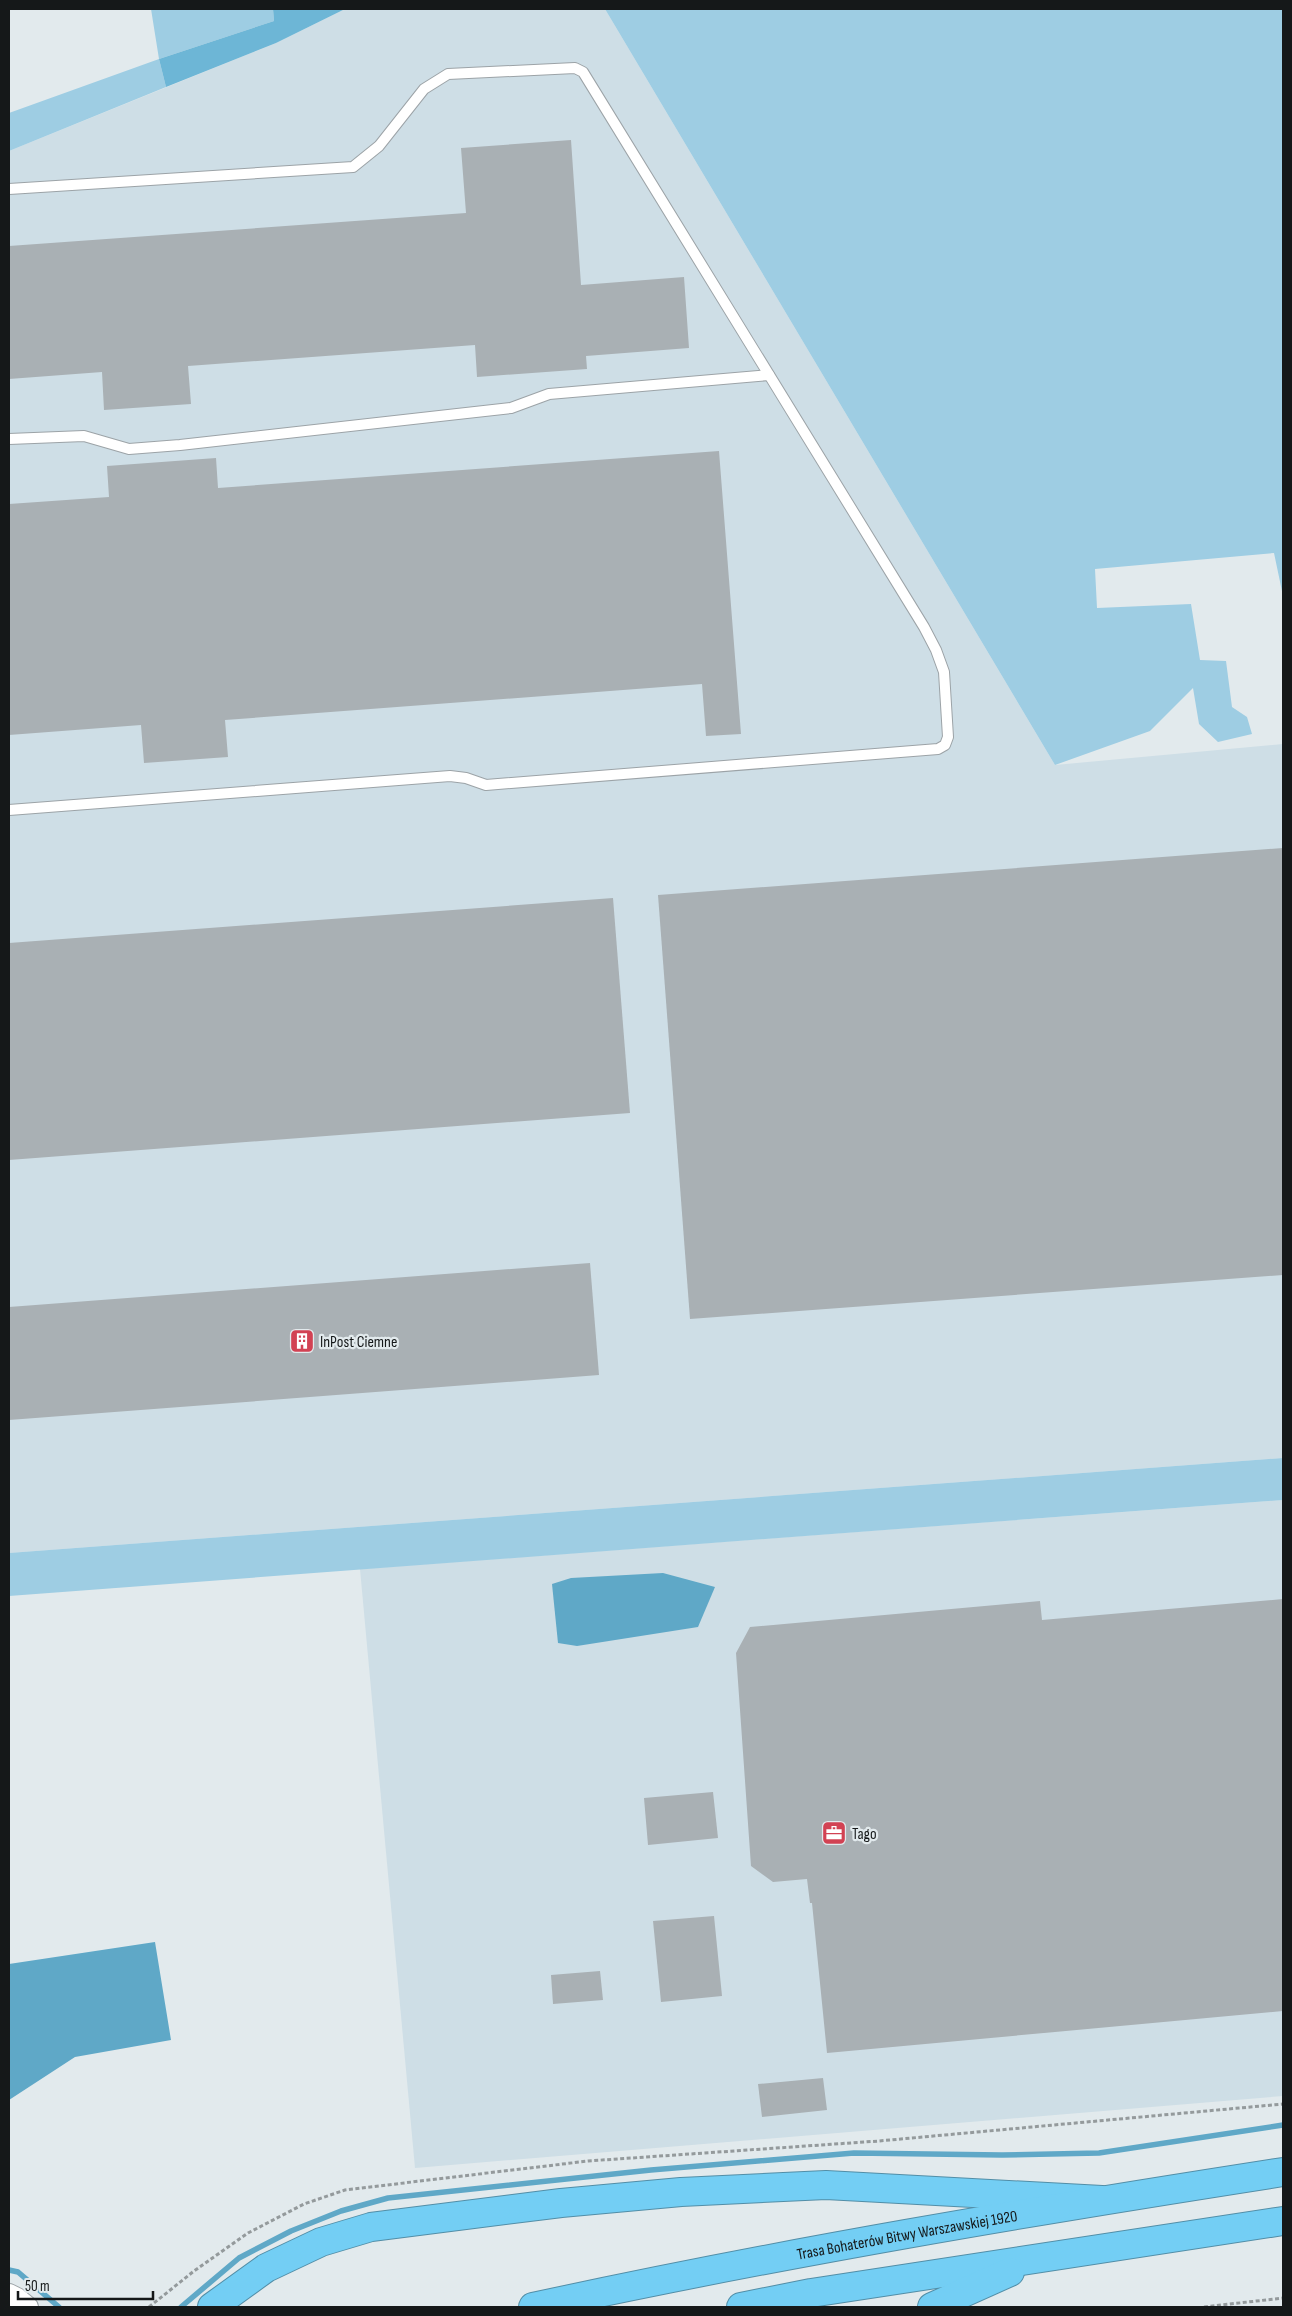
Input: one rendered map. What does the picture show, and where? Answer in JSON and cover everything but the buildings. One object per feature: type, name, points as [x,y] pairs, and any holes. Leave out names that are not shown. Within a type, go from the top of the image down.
[{"type":"highway","name":"Trasa Bohaterów Bitwy Warszawskiej 1920","points":[[533,2307],[801,2252],[1102,2200],[1283,2172]]},
{"type":"highway","points":[[212,2307],[266,2268],[329,2239],[371,2227],[561,2203],[680,2192],[826,2185],[1102,2200]]},
{"type":"highway","points":[[741,2307],[812,2293],[1283,2221]]},
{"type":"highway","points":[[932,2307],[1041,2258]]},
{"type":"street","points":[[9,2294],[28,2307]]},
{"type":"lane","points":[[9,189],[353,167],[379,146],[424,89],[448,74],[575,68],[583,72],[936,650],[944,672],[948,737],[945,745],[938,749],[486,785],[466,778],[450,776],[9,810]]},
{"type":"lane","points":[[9,439],[84,436],[129,449],[180,445],[511,408],[549,394],[769,375]]},
{"type":"path","points":[[148,2307],[194,2271],[248,2233],[304,2204],[345,2190],[588,2161],[879,2141],[1283,2104]]},
{"type":"path","points":[[1204,2307],[1283,2298]]},
{"type":"shaded area","points":[[151,9],[273,9],[274,21],[159,59]]},
{"type":"shaded area","points":[[273,9],[345,9],[276,43],[166,87],[159,59],[274,21]]},
{"type":"shaded area","points":[[345,9],[605,9],[1055,765],[1283,744],[1283,1458],[9,1553],[9,151],[276,43]]},
{"type":"shaded area","points":[[605,9],[1283,9],[1283,596],[1274,553],[1095,569],[1097,608],[1191,604],[1200,660],[1226,661],[1232,707],[1247,717],[1252,734],[1218,742],[1199,724],[1193,688],[1150,731],[1055,765]]},
{"type":"shaded area","points":[[159,59],[166,87],[9,151],[9,113]]},
{"type":"shaded area","points":[[1283,1458],[1283,1500],[9,1596],[9,1553]]},
{"type":"shaded area","name":"Tago","points":[[1283,1500],[1283,2096],[415,2168],[360,1569]]},
{"type":"shaded area","points":[[663,1573],[715,1587],[698,1627],[577,1646],[558,1643],[552,1584],[571,1578]]},
{"type":"shaded area","points":[[155,1942],[171,2040],[75,2057],[9,2100],[9,1964]]},
{"type":"waterway","points":[[181,2307],[239,2258],[291,2231],[341,2211],[388,2198],[651,2170],[854,2153],[1002,2155],[1099,2153],[1283,2125]]},
{"type":"waterway","points":[[9,2270],[18,2272],[59,2307]]},
{"type":"place","name":"InPost Ciemne","points":[[302,1341]]},
{"type":"place","name":"Tago","points":[[834,1833]]}]
